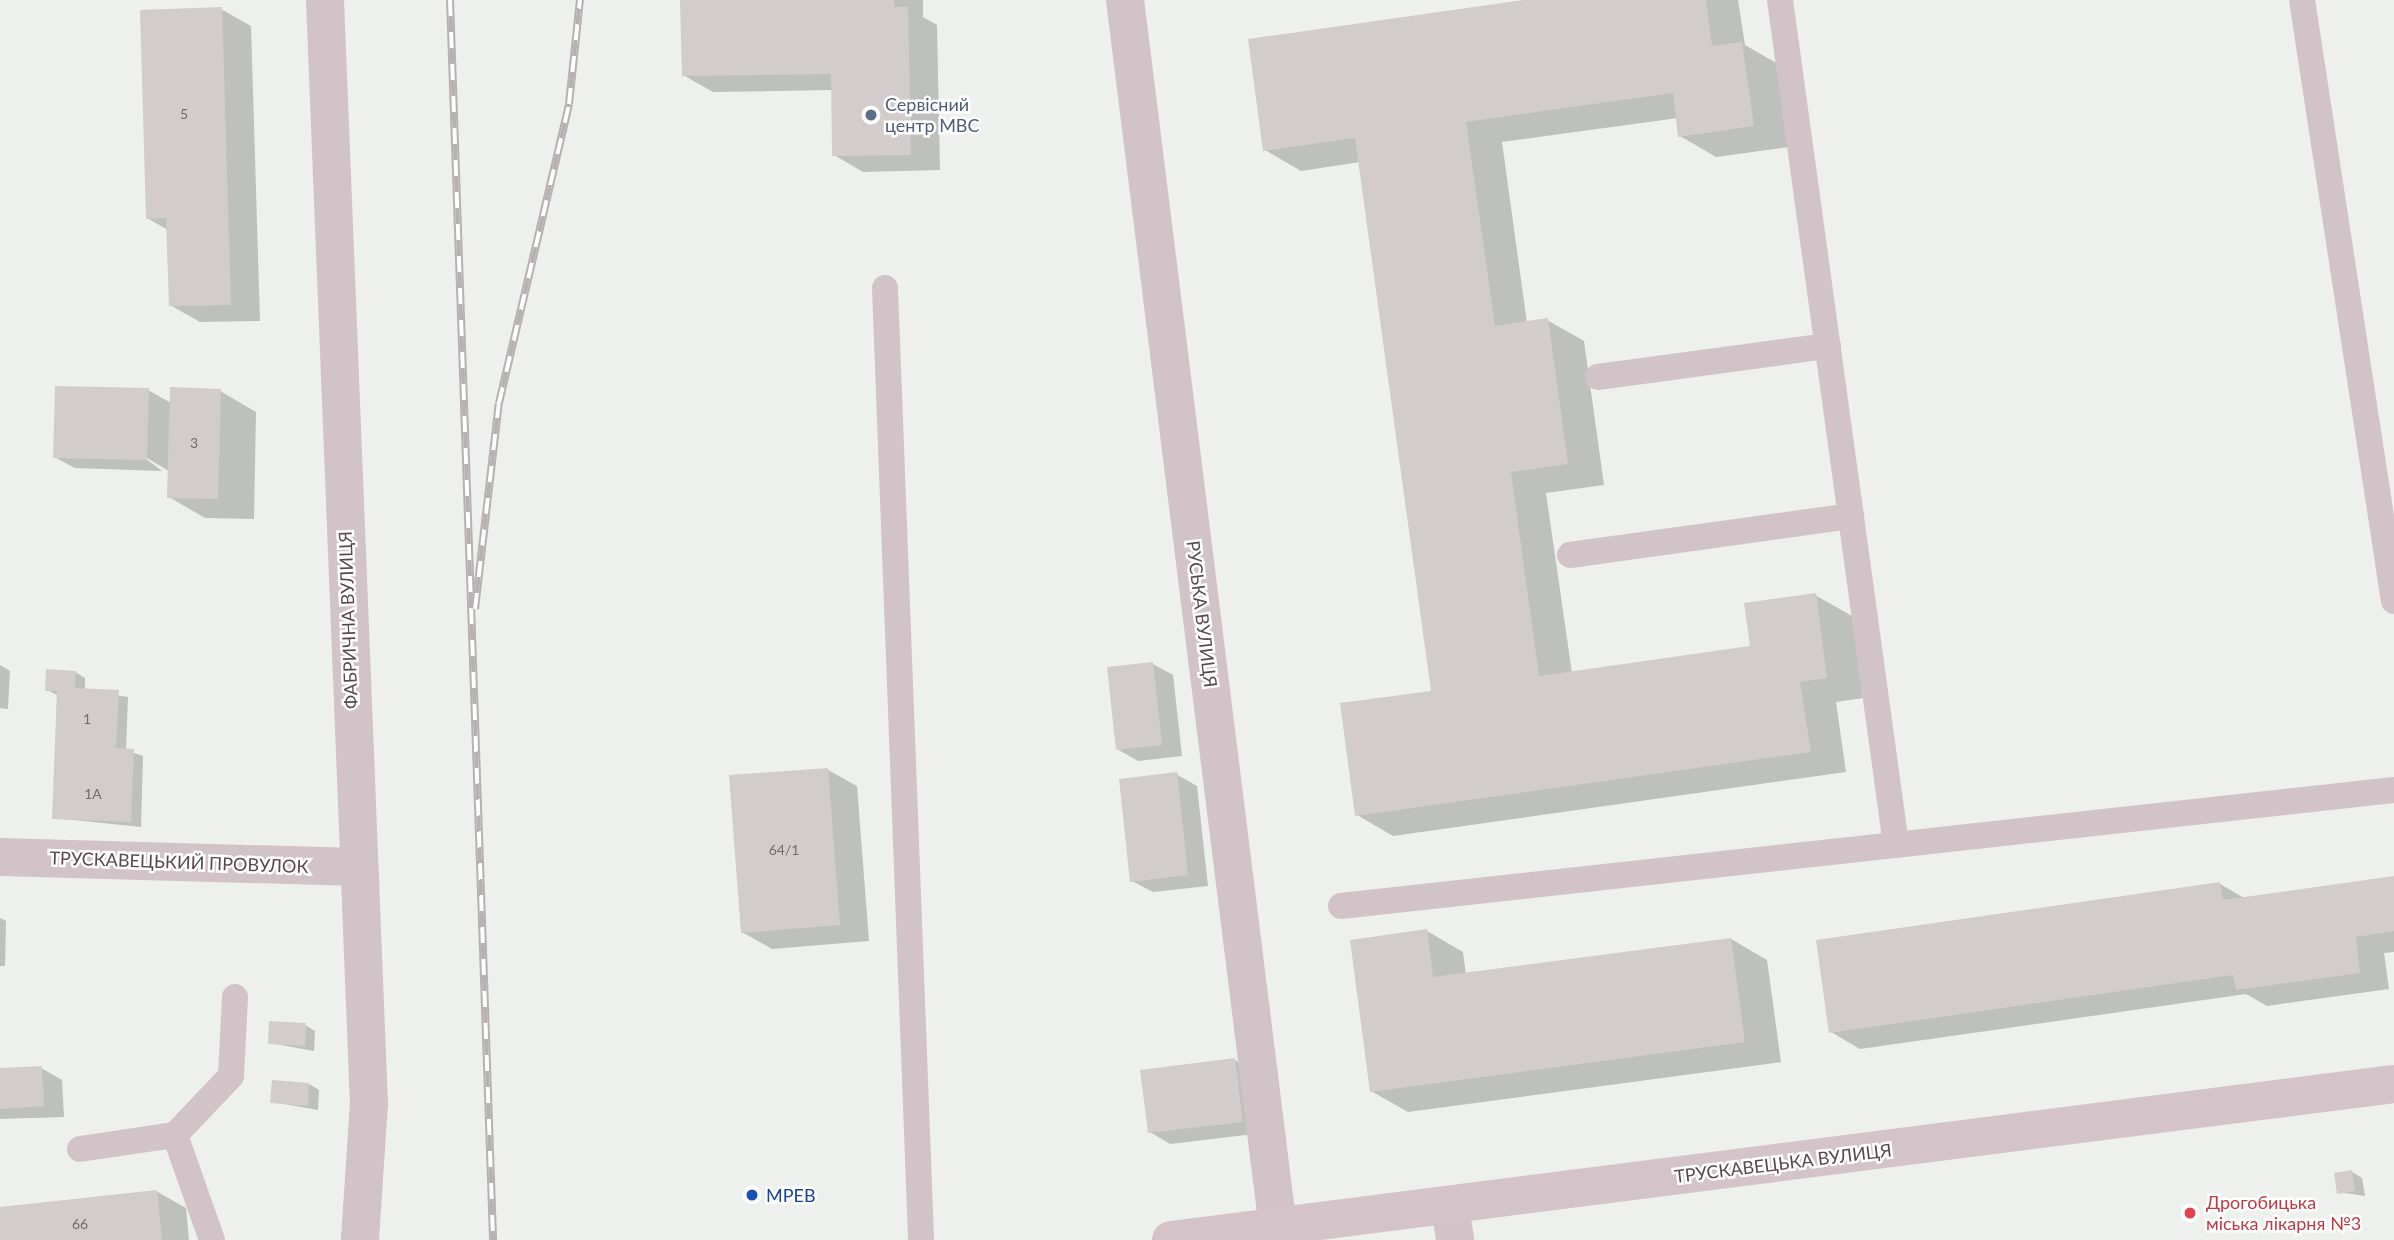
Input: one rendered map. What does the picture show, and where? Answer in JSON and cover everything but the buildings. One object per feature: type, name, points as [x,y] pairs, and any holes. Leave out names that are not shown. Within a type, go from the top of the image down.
[{"type":"main road","name":"ТРУСКАВЕЦЬКА ВУЛИЦЯ","points":[[1171,1240],[1278,1228],[1452,1223],[2394,1084]]},
{"type":"street","name":"ФАБРИЧНА ВУЛИЦЯ","points":[[325,0],[369,1102],[360,1240]]},
{"type":"street","name":"РУСЬКА ВУЛИЦЯ","points":[[1125,0],[1278,1228]]},
{"type":"street","name":"ТРУСКАВЕЦЬКИЙ ПРОВУЛОК","points":[[0,857],[358,867]]},
{"type":"lane","points":[[1780,0],[1896,845]]},
{"type":"lane","points":[[2302,0],[2394,601]]},
{"type":"lane","points":[[885,288],[921,1240]]},
{"type":"lane","points":[[1598,377],[1828,346]]},
{"type":"lane","points":[[1570,555],[1852,516]]},
{"type":"lane","points":[[1341,906],[2394,790]]},
{"type":"lane","points":[[80,1149],[175,1135],[231,1076],[235,997]]},
{"type":"lane","points":[[175,1135],[212,1240]]},
{"type":"railway","points":[[450,0],[493,1240]]},
{"type":"railway","points":[[475,609],[499,403],[569,104],[580,0]]},
{"type":"place","name":"Сервісний центр МВС","points":[[871,115]]},
{"type":"place","name":"МРЕВ","points":[[752,1195]]},
{"type":"place","name":"Дрогобицька міська лікарня №3","points":[[2190,1213]]}]
